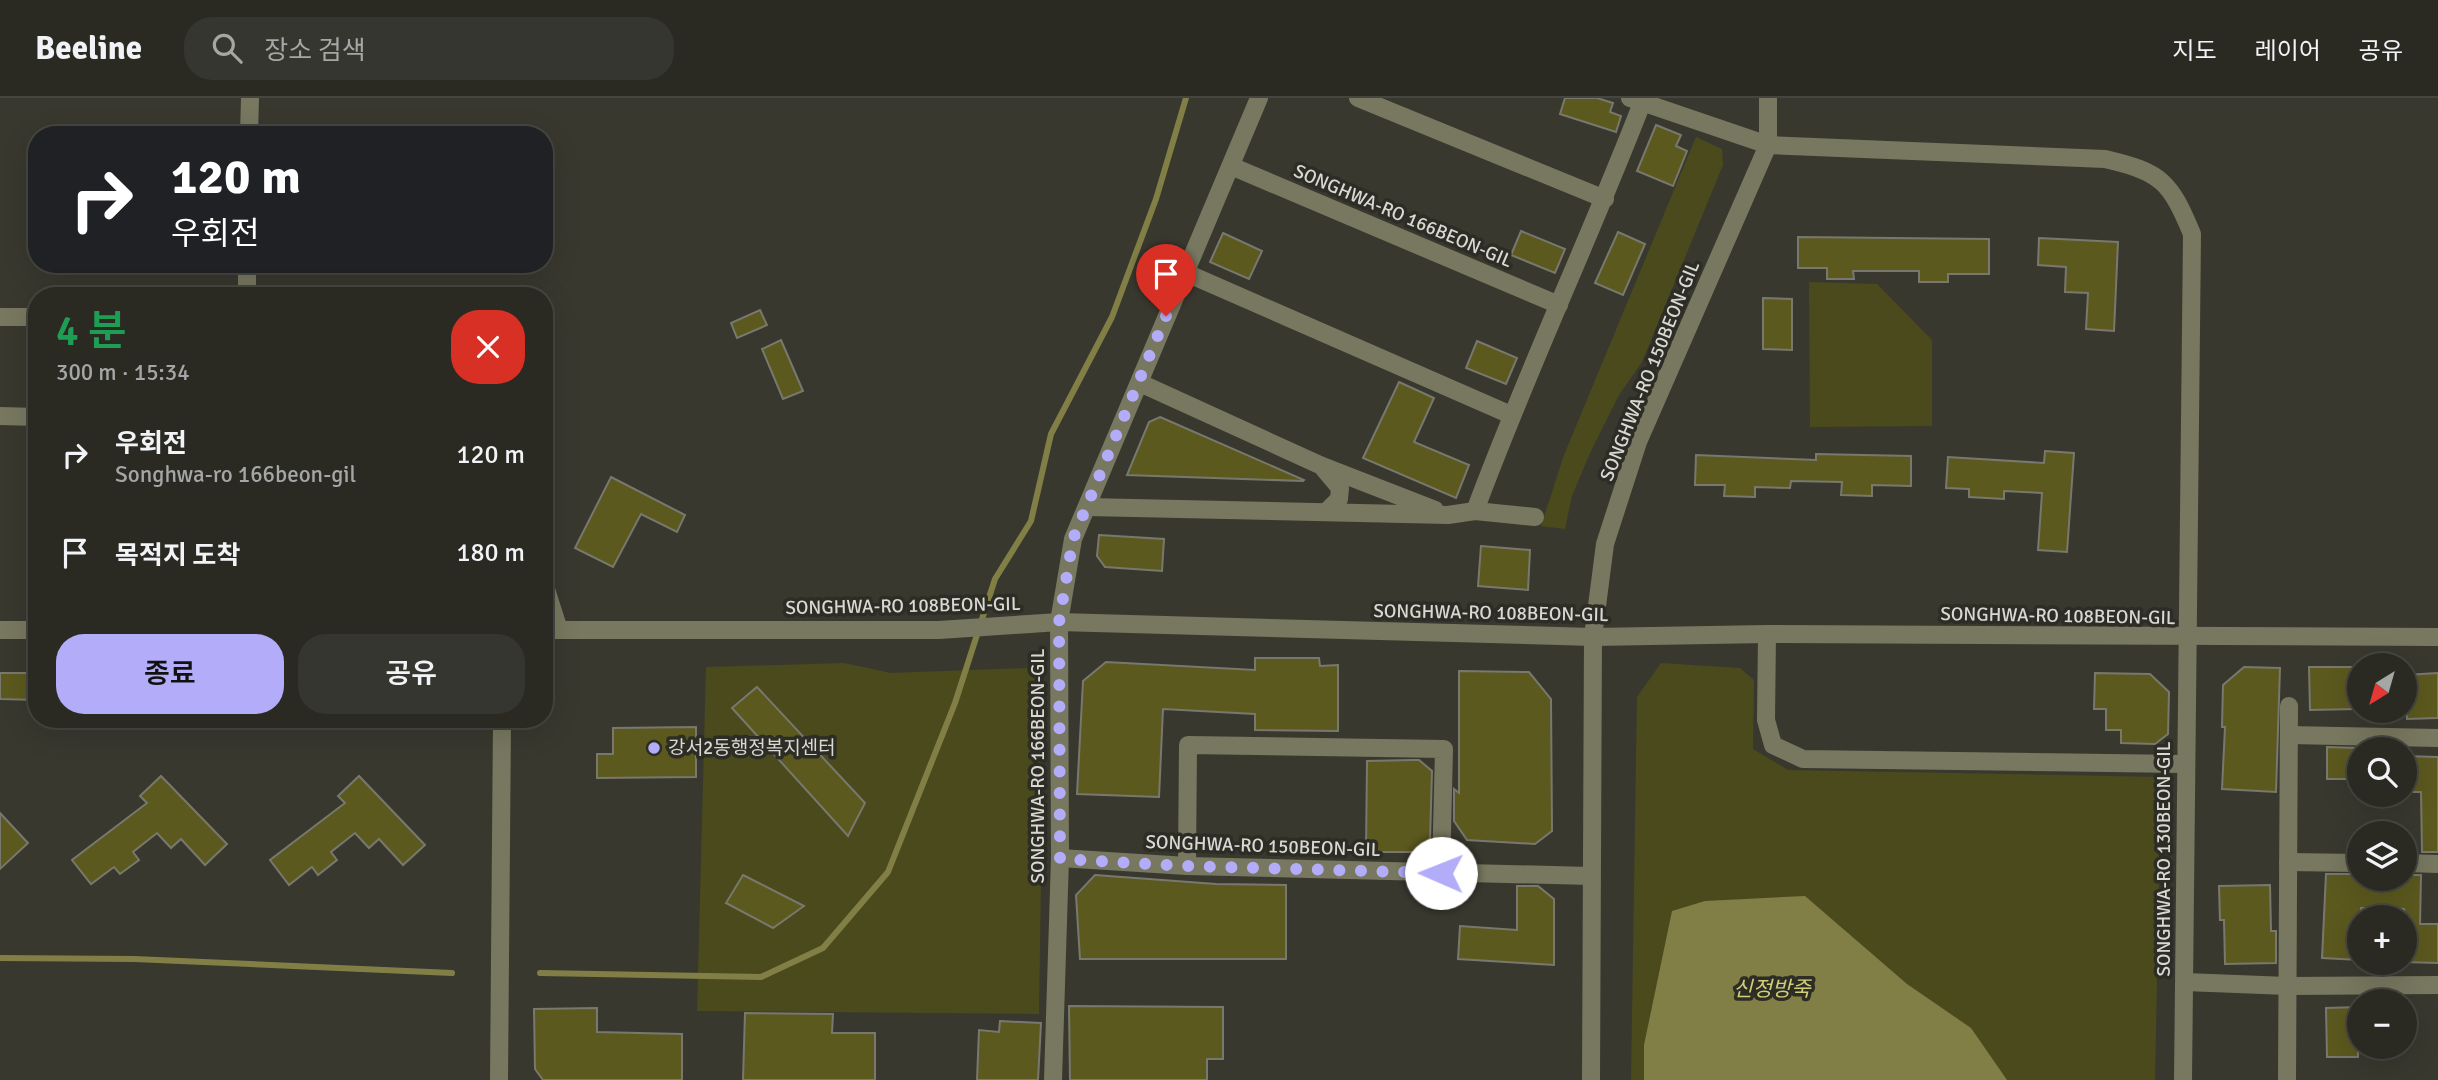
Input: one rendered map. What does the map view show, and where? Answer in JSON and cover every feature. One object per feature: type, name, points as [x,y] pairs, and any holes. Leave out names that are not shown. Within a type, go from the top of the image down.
[{"type":"street","points":[[249,126],[250,98]]},
{"type":"street","name":"SONGHWA-RO 166BEON-GIL","points":[[1053,1080],[1060,859],[1059,622],[1073,539],[1259,98]]},
{"type":"street","points":[[1358,98],[1605,199]]},
{"type":"street","name":"SONGHWA-RO 150BEON-GIL","points":[[1591,1080],[1593,637],[1605,544],[1639,442],[1768,145],[1768,98]]},
{"type":"street","points":[[1475,511],[1511,415],[1605,199],[1636,100],[1768,145]]},
{"type":"street","name":"SONGHWA-RO 130BEON-GIL","points":[[1768,145],[2105,159],[2144,168],[2176,196],[2192,234],[2183,1080]]},
{"type":"street","name":"SONGHWA-RO 166BEON-GIL","points":[[1231,166],[1559,305]]},
{"type":"street","points":[[1184,272],[1511,415]]},
{"type":"street","points":[[0,317],[28,317]]},
{"type":"street","points":[[1140,383],[1322,466],[1448,515]]},
{"type":"street","points":[[0,416],[28,416]]},
{"type":"street","points":[[1322,466],[1340,488],[1339,499],[1328,510]]},
{"type":"street","points":[[1087,507],[1328,510],[1448,515],[1475,511],[1535,517]]},
{"type":"street","name":"SONGHWA-RO 108BEON-GIL","points":[[553,630],[939,630],[1059,622],[1593,637],[1767,634],[2187,638],[2438,637]]},
{"type":"street","points":[[0,630],[28,630]]},
{"type":"street","points":[[1767,634],[1766,720],[1769,733],[1773,745],[1803,759],[2185,764]]},
{"type":"street","points":[[2287,1080],[2289,706]]},
{"type":"street","points":[[499,1080],[502,728]]},
{"type":"street","points":[[2289,735],[2438,738]]},
{"type":"street","points":[[1187,866],[1188,745],[1444,748],[1441,873]]},
{"type":"street","name":"SONGHWA-RO 150BEON-GIL","points":[[1060,859],[1187,866],[1591,876]]},
{"type":"street","points":[[2288,862],[2347,863]]},
{"type":"street","points":[[2417,863],[2438,863]]},
{"type":"street","points":[[2185,982],[2288,986],[2438,985]]},
{"type":"shaded area","points":[[1696,137],[1722,149],[1723,165],[1642,362],[1619,395],[1590,453],[1572,496],[1565,529],[1541,526],[1564,455]]},
{"type":"shaded area","points":[[1809,282],[1877,284],[1932,340],[1932,426],[1810,427]]},
{"type":"shaded area","points":[[844,663],[891,673],[1027,668],[1044,684],[1039,1014],[697,1011],[706,667]]},
{"type":"shaded area","points":[[1661,663],[1740,668],[1754,680],[1753,749],[1788,770],[2161,777],[2155,1080],[1631,1080],[1637,697]]},
{"type":"water","name":"신정방죽","points":[[1805,896],[1907,984],[1971,1028],[2007,1080],[1644,1080],[1644,1045],[1672,911],[1705,901]]},
{"type":"building","points":[[1565,98],[1597,98],[1613,103],[1610,112],[1621,116],[1616,132],[1560,114]]},
{"type":"building","points":[[1656,125],[1681,135],[1676,146],[1687,151],[1673,186],[1637,171]]},
{"type":"building","points":[[1521,231],[1565,249],[1555,273],[1511,255]]},
{"type":"building","points":[[1618,232],[1645,244],[1623,295],[1595,283]]},
{"type":"building","points":[[1223,233],[1262,251],[1249,279],[1210,262]]},
{"type":"building","points":[[1798,237],[1989,239],[1989,274],[1948,274],[1948,282],[1919,282],[1919,271],[1853,271],[1854,279],[1827,279],[1827,268],[1798,268]]},
{"type":"building","points":[[2039,238],[2118,242],[2114,331],[2086,329],[2088,293],[2065,292],[2066,267],[2038,265]]},
{"type":"building","points":[[1763,298],[1792,299],[1792,350],[1763,349]]},
{"type":"building","points":[[760,310],[767,325],[737,338],[731,323]]},
{"type":"building","points":[[781,340],[803,391],[783,399],[762,349]]},
{"type":"building","points":[[1477,341],[1517,358],[1506,384],[1466,368]]},
{"type":"building","points":[[1399,382],[1434,398],[1414,442],[1469,465],[1456,498],[1363,458]]},
{"type":"building","points":[[1160,417],[1304,480],[1127,475],[1149,422]]},
{"type":"building","points":[[2045,451],[2074,453],[2067,552],[2038,550],[2042,493],[2004,491],[2004,499],[1969,497],[1969,489],[1946,488],[1948,457],[2044,463]]},
{"type":"building","points":[[1816,454],[1911,456],[1911,486],[1872,485],[1872,496],[1841,495],[1842,482],[1791,481],[1790,488],[1755,487],[1755,497],[1724,496],[1725,485],[1695,485],[1696,455],[1816,460]]},
{"type":"building","points":[[611,477],[685,515],[677,532],[641,514],[613,567],[575,548]]},
{"type":"building","points":[[1099,535],[1164,539],[1162,571],[1105,567],[1097,556]]},
{"type":"building","points":[[1481,546],[1530,550],[1528,590],[1478,586]]},
{"type":"building","points":[[1255,658],[1319,658],[1320,666],[1338,665],[1338,731],[1255,730],[1255,714],[1163,709],[1159,797],[1077,794],[1083,681],[1106,662],[1255,670]]},
{"type":"building","points":[[2244,667],[2280,668],[2276,792],[2222,789],[2225,727],[2222,727],[2223,685]]},
{"type":"building","points":[[2309,667],[2347,667],[2347,709],[2310,710]]},
{"type":"building","points":[[1459,671],[1529,672],[1551,699],[1552,831],[1535,844],[1467,840],[1454,821],[1454,789],[1459,793]]},
{"type":"building","points":[[0,673],[28,673],[28,700],[0,699]]},
{"type":"building","points":[[2095,673],[2150,674],[2169,692],[2168,734],[2155,744],[2121,743],[2121,730],[2106,730],[2106,709],[2094,709]]},
{"type":"building","points":[[2438,673],[2438,718],[2417,719],[2417,674]]},
{"type":"building","points":[[757,687],[865,803],[848,836],[732,708]]},
{"type":"building","points":[[696,727],[696,777],[597,778],[597,754],[613,754],[613,728]]},
{"type":"building","points":[[2327,747],[2347,748],[2347,779],[2327,779]]},
{"type":"building","points":[[2417,756],[2438,757],[2438,852],[2422,852],[2421,792],[2417,792]]},
{"type":"building","points":[[1419,760],[1432,771],[1430,840],[1414,852],[1366,852],[1367,761]]},
{"type":"building","points":[[161,776],[227,844],[205,865],[181,839],[171,848],[157,833],[133,852],[139,860],[120,874],[114,867],[91,884],[72,860],[147,803],[140,796]]},
{"type":"building","points":[[359,776],[425,845],[403,865],[379,839],[369,848],[355,833],[331,852],[337,860],[318,875],[312,867],[289,885],[270,860],[345,803],[338,796]]},
{"type":"building","points":[[0,813],[28,843],[0,869]]},
{"type":"building","points":[[2326,874],[2347,874],[2347,891],[2417,891],[2417,875],[2421,875],[2420,924],[2438,924],[2438,963],[2417,962],[2417,905],[2347,905],[2347,959],[2322,958]]},
{"type":"building","points":[[743,875],[804,906],[773,928],[726,903]]},
{"type":"building","points":[[1095,875],[1216,884],[1286,885],[1286,959],[1080,959],[1076,895]]},
{"type":"building","points":[[2270,885],[2271,931],[2276,931],[2276,963],[2225,964],[2224,920],[2220,920],[2219,886]]},
{"type":"building","points":[[1517,886],[1538,886],[1554,899],[1554,965],[1458,959],[1460,926],[1517,930]]},
{"type":"building","points":[[1069,1006],[1223,1007],[1223,1059],[1207,1059],[1207,1080],[1070,1080]]},
{"type":"building","points":[[2347,1007],[2347,1057],[2327,1057],[2326,1008]]},
{"type":"building","points":[[597,1008],[597,1032],[682,1034],[682,1080],[543,1080],[535,1069],[534,1009]]},
{"type":"building","points":[[745,1013],[833,1014],[832,1033],[875,1033],[875,1080],[743,1080]]},
{"type":"building","points":[[1000,1021],[1041,1023],[1038,1080],[977,1080],[979,1030],[999,1032]]},
{"type":"waterway","points":[[540,973],[761,977],[823,948],[888,872],[955,703],[995,579],[1031,521],[1051,434],[1112,317],[1156,199],[1186,98]]},
{"type":"waterway","points":[[0,958],[134,959],[452,973]]},
{"type":"place","name":"강서2동행정복지센터","points":[[654,748]]},
{"type":"route","points":[[1166,316],[1073,539],[1059,622],[1060,859],[1187,866],[1441,873]]}]
